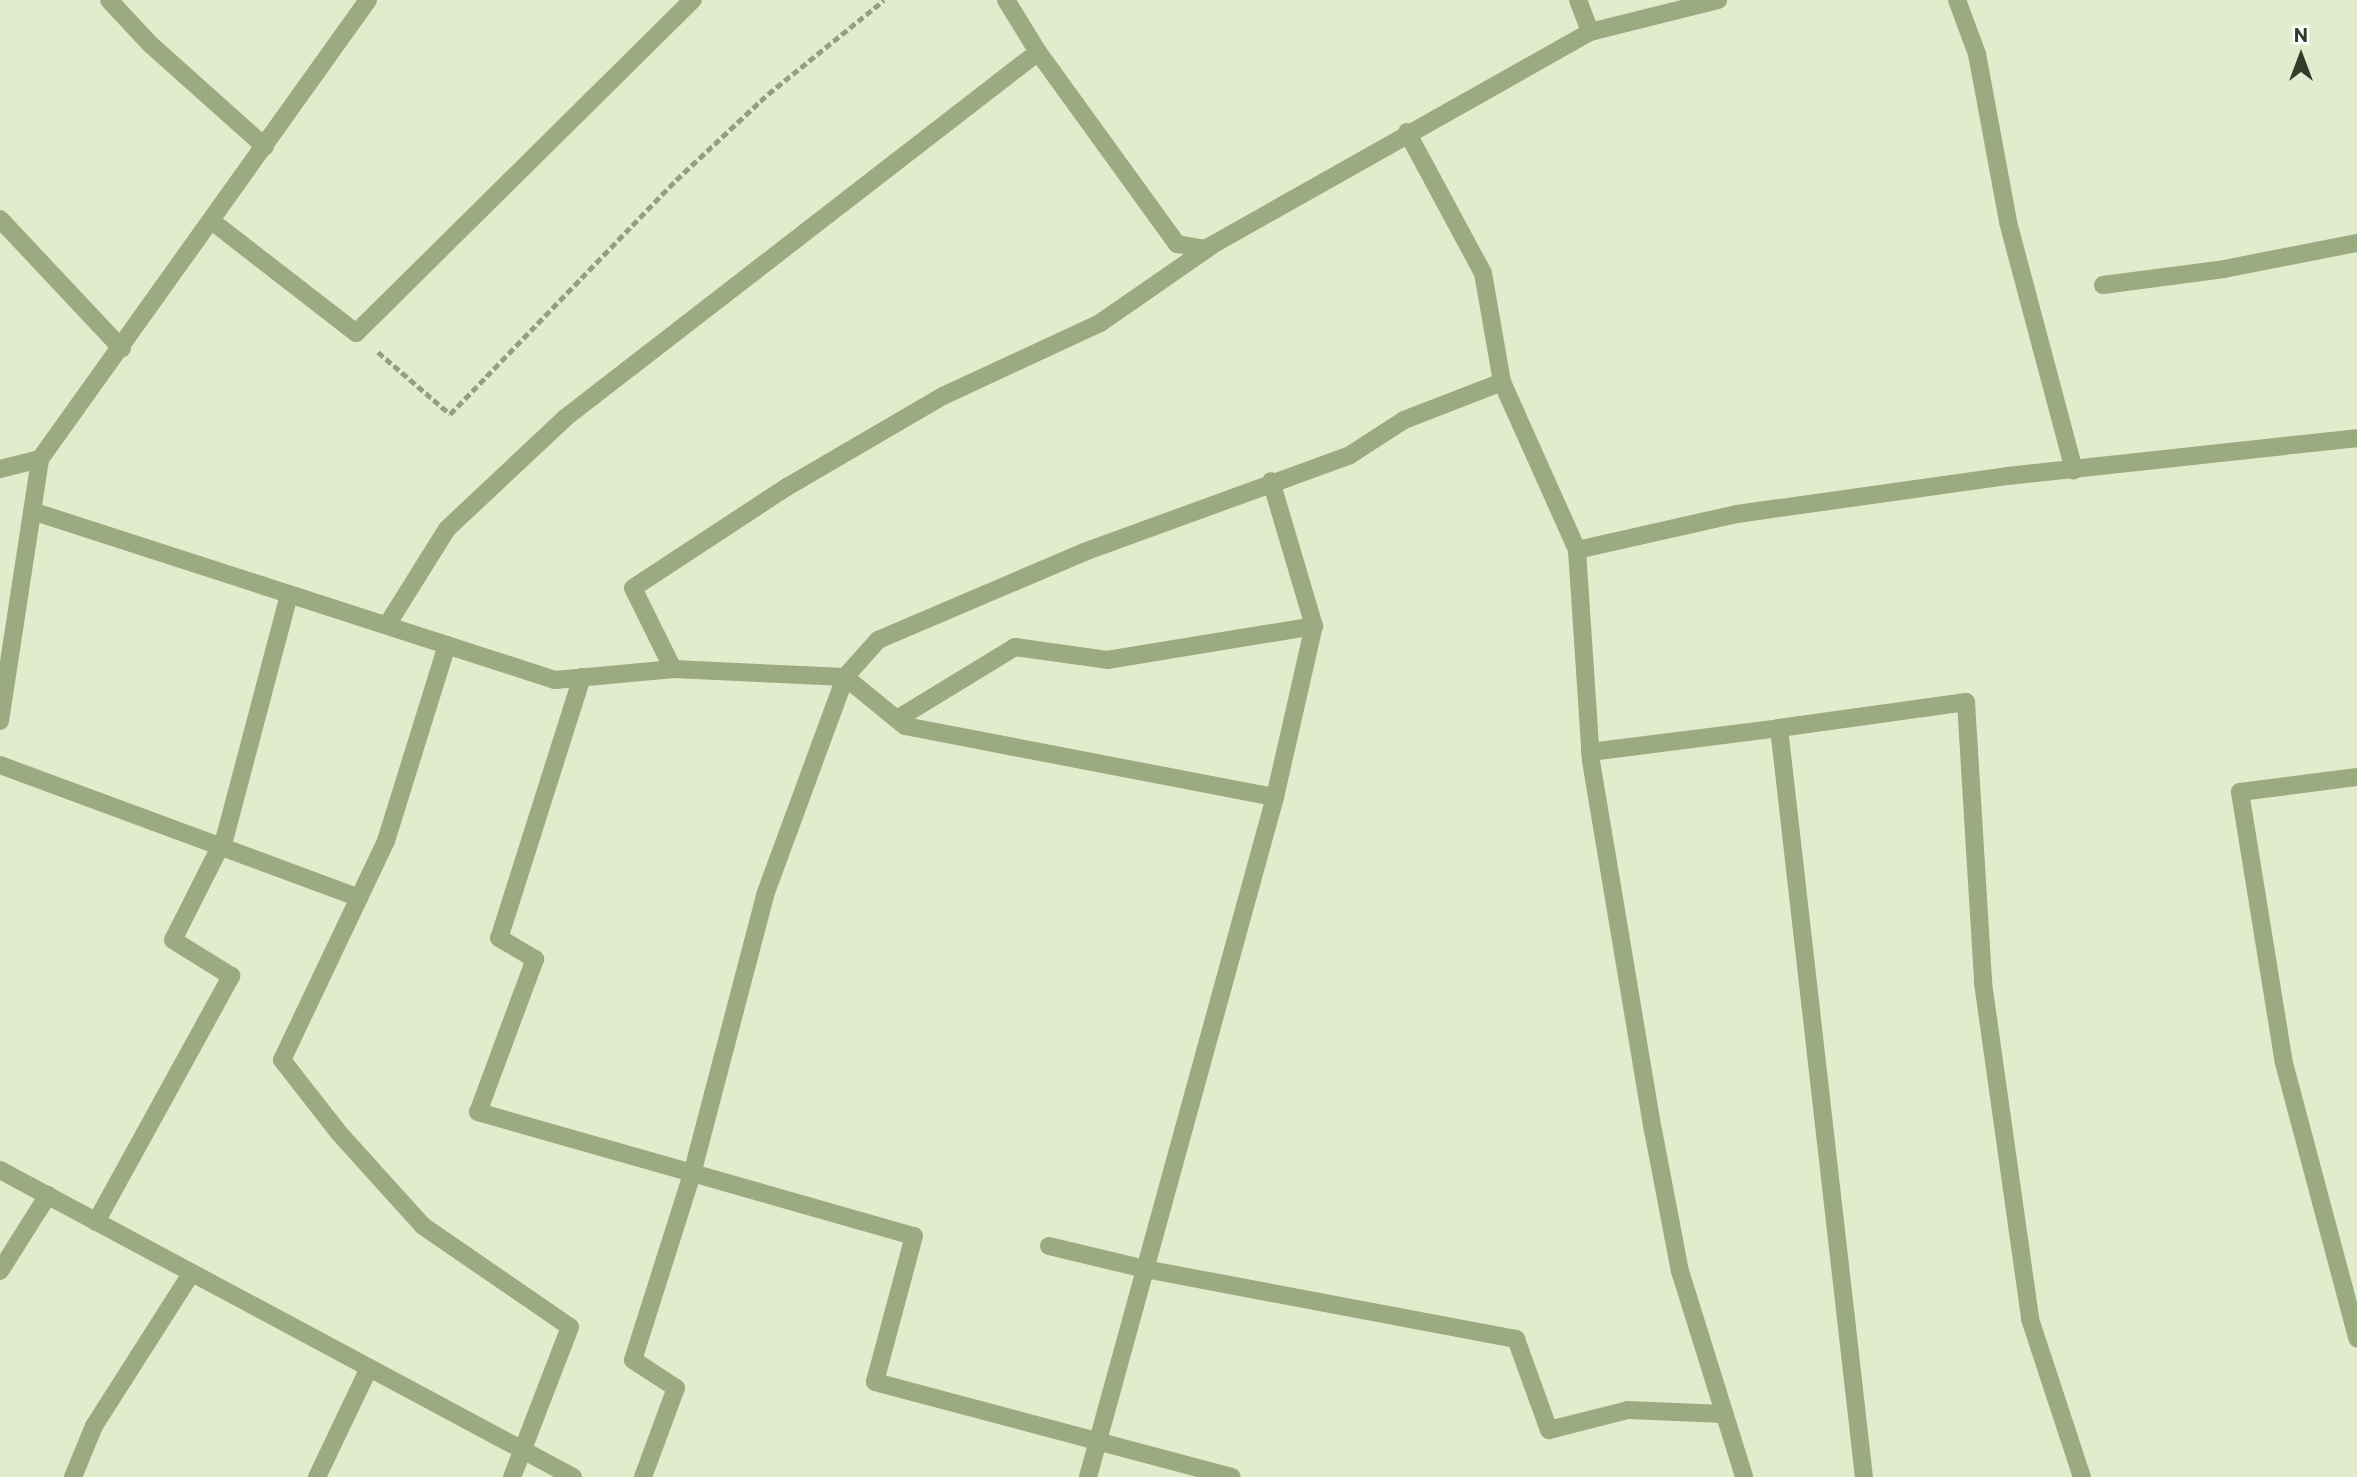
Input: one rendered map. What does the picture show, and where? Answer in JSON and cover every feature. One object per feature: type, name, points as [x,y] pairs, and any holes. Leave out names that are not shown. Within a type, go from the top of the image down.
[{"type":"street","points":[[110,0],[150,44],[265,147]]},
{"type":"street","points":[[0,718],[35,512],[40,459],[213,222],[368,0]]},
{"type":"street","points":[[213,222],[356,333],[693,0]]},
{"type":"street","points":[[1006,0],[1038,52],[1177,244],[1211,246]]},
{"type":"street","points":[[1578,0],[1590,32]]},
{"type":"street","points":[[673,668],[633,588],[787,487],[943,396],[1100,323],[1211,246],[1407,132],[1590,32],[1718,0]]},
{"type":"street","points":[[1957,0],[1977,54],[2008,222],[2074,470]]},
{"type":"street","points":[[387,625],[447,529],[565,418],[1038,52]]},
{"type":"street","points":[[1407,132],[1483,273],[1502,382],[1577,550],[1590,752],[1680,1271],[1744,1477]]},
{"type":"street","points":[[0,219],[122,349]]},
{"type":"street","points":[[2103,285],[2224,269],[2357,243]]},
{"type":"street","points":[[643,1477],[676,1388],[633,1360],[692,1174],[765,895],[845,677],[878,640],[1084,552],[1271,481],[1350,455],[1404,420],[1502,382]]},
{"type":"street","points":[[1577,550],[1737,514],[2074,470],[2357,438]]},
{"type":"street","points":[[0,468],[40,459]]},
{"type":"street","points":[[1088,1477],[1275,797],[1314,626],[1271,481]]},
{"type":"street","points":[[35,512],[555,680],[673,668],[845,677],[905,726],[1275,797]]},
{"type":"street","points":[[96,1222],[231,976],[173,940],[221,845],[289,594]]},
{"type":"street","points":[[897,719],[1015,647],[1107,660],[1314,626]]},
{"type":"street","points":[[447,645],[386,841],[282,1060],[339,1133],[423,1226],[570,1327],[512,1477]]},
{"type":"street","points":[[582,677],[499,938],[535,959],[478,1112],[914,1236],[875,1382],[1232,1477]]},
{"type":"street","points":[[1590,752],[1966,702],[1983,983],[2030,1319],[2082,1477]]},
{"type":"street","points":[[1779,728],[1864,1477]]},
{"type":"street","points":[[0,765],[359,898]]},
{"type":"street","points":[[2357,777],[2240,792],[2284,1063],[2357,1338]]},
{"type":"street","points":[[0,1170],[522,1453],[573,1477]]},
{"type":"street","points":[[0,1272],[48,1195]]},
{"type":"street","points":[[1049,1246],[1145,1269],[1516,1339],[1549,1430],[1628,1410],[1724,1414]]},
{"type":"street","points":[[73,1477],[94,1426],[191,1274]]},
{"type":"street","points":[[317,1477],[368,1370]]},
{"type":"path","points":[[356,333],[450,414],[676,180],[768,94],[884,0]]}]
